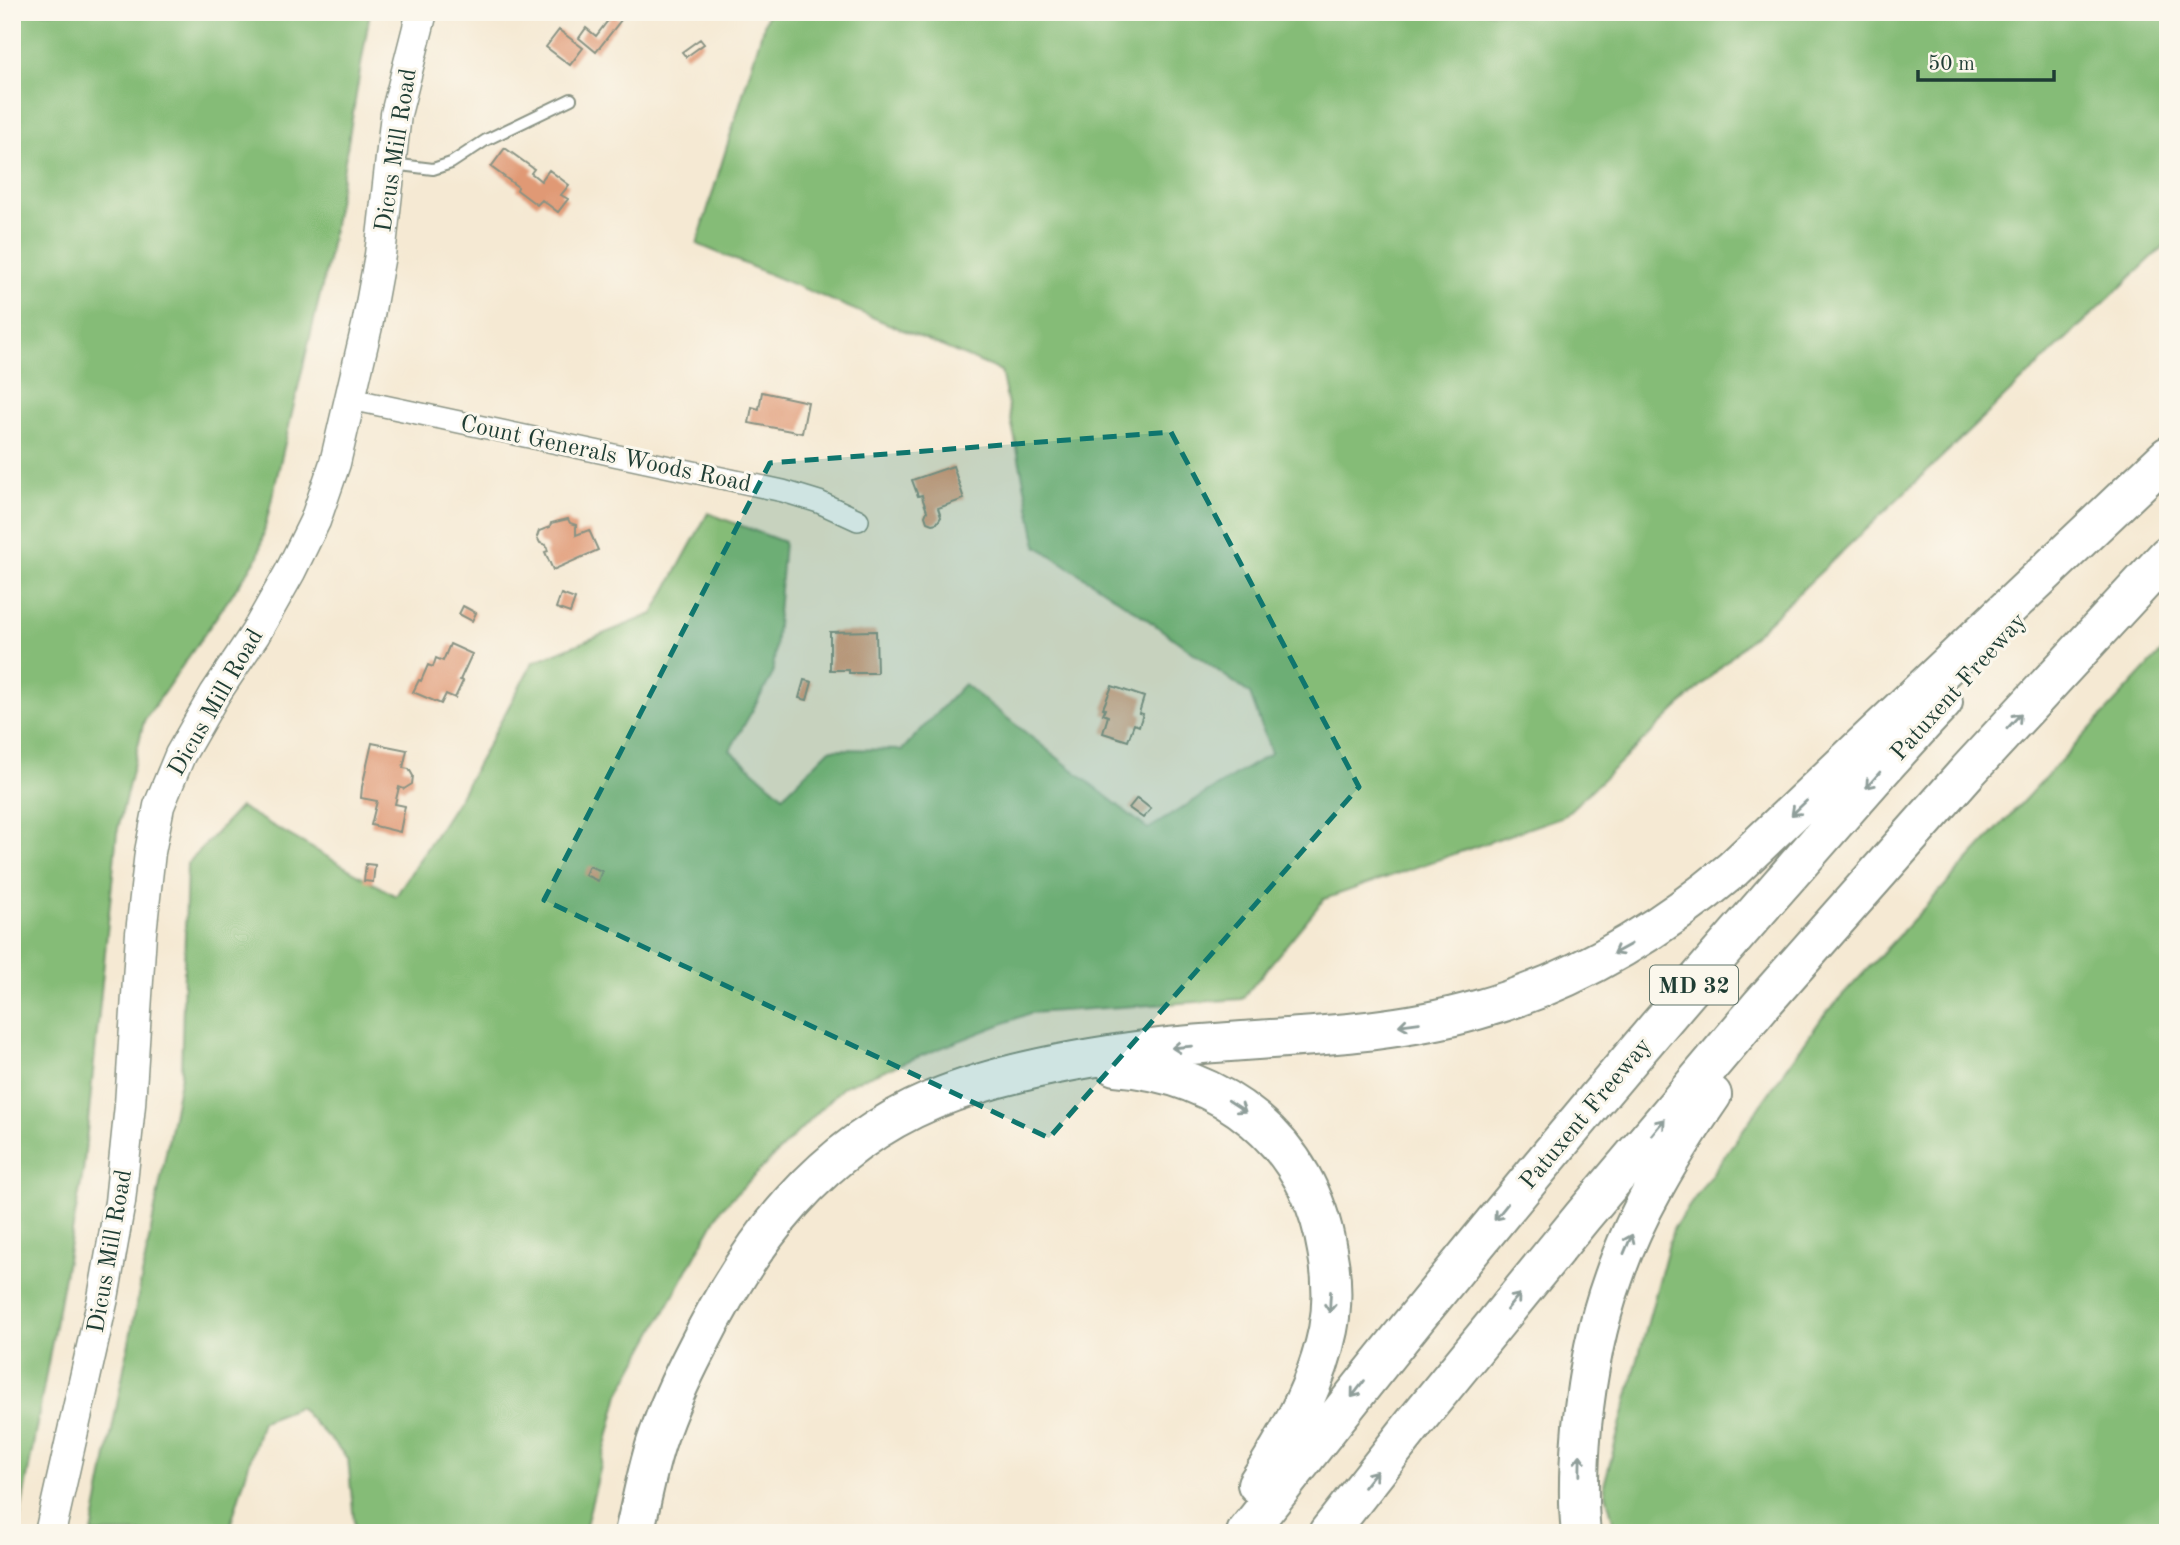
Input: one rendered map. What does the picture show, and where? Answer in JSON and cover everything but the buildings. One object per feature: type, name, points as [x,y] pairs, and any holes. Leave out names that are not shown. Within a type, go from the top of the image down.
[{"type":"highway","points":[[634,1533],[657,1438],[683,1375],[740,1268],[767,1230],[794,1199],[824,1168],[863,1140],[932,1100],[1012,1074],[1149,1049],[1366,1030],[1426,1022],[1527,994],[1579,973],[1629,946],[1668,920],[1733,869],[2168,458]]},
{"type":"highway","name":"Patuxent Freeway","points":[[1245,1533],[1532,1174],[1700,977],[1919,727],[2168,458]]},
{"type":"highway","name":"MD 32","points":[[1328,1533],[1592,1205],[1761,1005],[1968,771],[2168,555]]},
{"type":"highway","points":[[1581,1533],[1579,1456],[1586,1393],[1597,1332],[1610,1289],[1636,1223],[1696,1118],[1732,1067],[1968,771]]},
{"type":"highway","points":[[1054,1066],[1118,1066],[1148,1070],[1182,1079],[1212,1092],[1241,1108],[1265,1128],[1292,1159],[1314,1201],[1325,1235],[1330,1265],[1328,1328],[1320,1360],[1301,1407],[1277,1454],[1222,1533]]},
{"type":"street","name":"Dicus Mill Road","points":[[50,1533],[103,1298],[120,1202],[130,1105],[141,933],[150,852],[159,806],[180,755],[290,572],[315,521],[335,463],[367,326],[380,255],[400,92],[422,12]]},
{"type":"street","name":"Count Generals Woods Road","points":[[351,398],[783,491],[819,502],[858,520]]},
{"type":"lane","points":[[390,164],[433,169],[451,163],[486,139],[572,99]]},
{"type":"highlighted area","points":[[1171,432],[1359,787],[1049,1138],[544,900],[770,463]]},
{"type":"green space","points":[[12,12],[370,12],[328,261],[258,557],[144,721],[117,833],[83,1172],[17,1533],[12,1533]]},
{"type":"green space","points":[[768,12],[2168,12],[2168,242],[1564,816],[1324,899],[1242,999],[1030,1013],[844,1086],[721,1209],[619,1394],[584,1533],[355,1533],[348,1458],[299,1407],[262,1421],[228,1533],[92,1533],[181,1075],[187,864],[240,807],[396,896],[459,798],[533,662],[653,614],[708,513],[784,542],[773,674],[730,750],[783,796],[830,749],[902,750],[964,684],[1148,829],[1271,753],[1250,694],[1137,612],[1037,546],[1001,371],[697,244]]},
{"type":"green space","points":[[2168,645],[2168,1533],[1616,1533],[1604,1485],[1673,1229],[1822,1018]]}]
